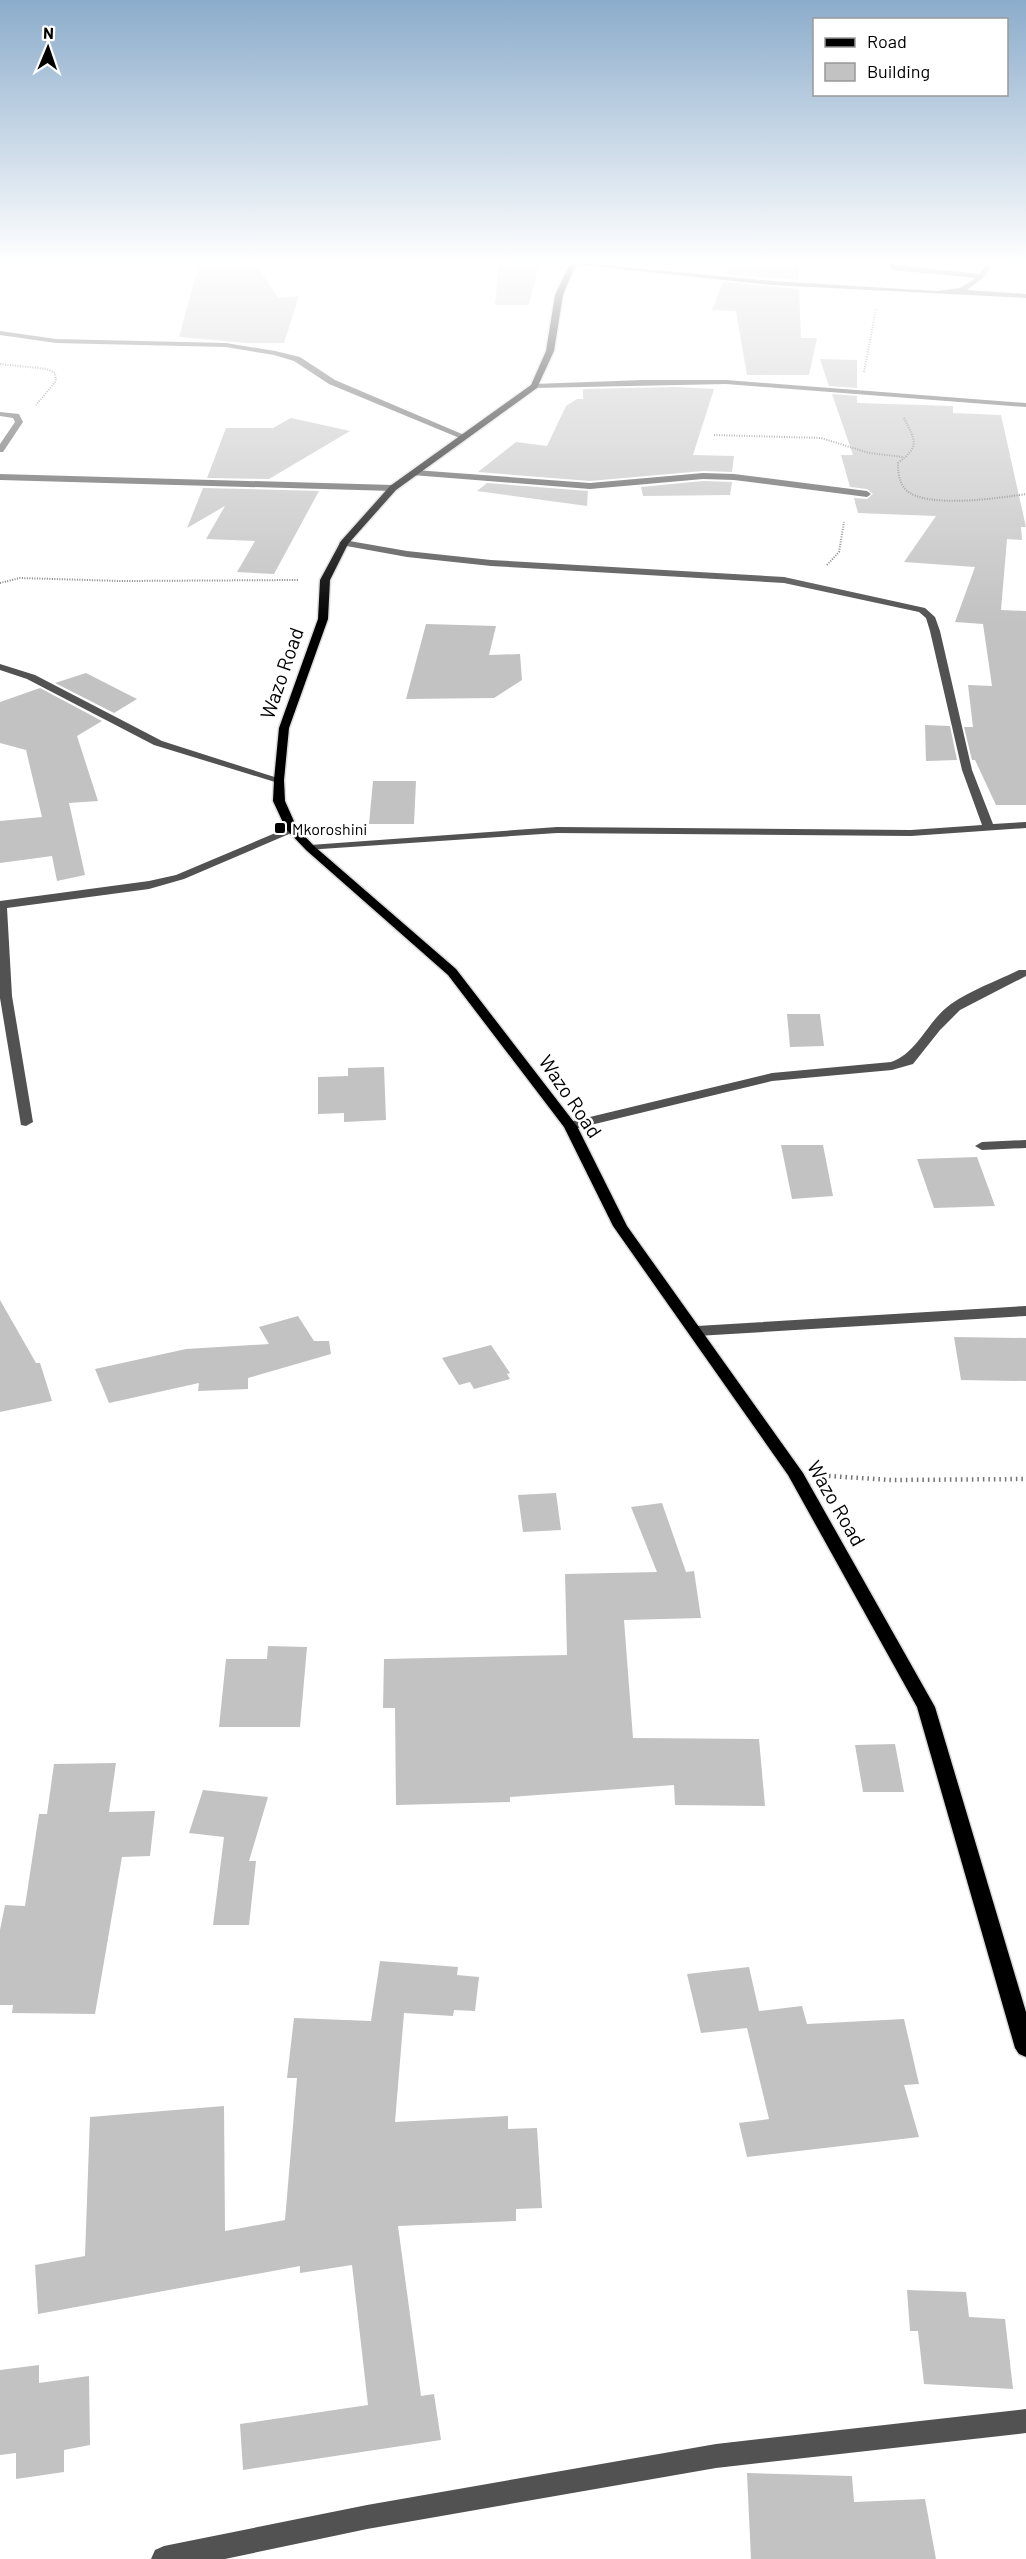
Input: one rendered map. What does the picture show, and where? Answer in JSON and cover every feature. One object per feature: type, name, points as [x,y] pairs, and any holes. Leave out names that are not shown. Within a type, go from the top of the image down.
[{"type":"main road","name":"Wazo Road","points":[[534,386],[393,488],[344,543],[325,580],[323,619],[284,728],[279,801],[292,829],[310,848],[452,972],[570,1126],[620,1226],[697,1331],[795,1473],[926,1707],[1026,2048]]},
{"type":"street","points":[[335,383],[465,437]]},
{"type":"street","points":[[534,386],[604,383]]},
{"type":"street","points":[[745,383],[1026,405]]},
{"type":"street","points":[[0,414],[18,418],[19,422],[0,450]]},
{"type":"street","points":[[415,473],[591,486],[703,476],[734,477],[867,494]]},
{"type":"street","points":[[0,477],[393,488]]},
{"type":"street","points":[[344,543],[406,554],[491,563],[784,580],[907,606],[927,613],[935,631],[967,770],[989,829]]},
{"type":"street","points":[[0,667],[31,677],[158,743],[279,780]]},
{"type":"street","points":[[310,848],[557,830],[911,833],[1026,825]]},
{"type":"street","points":[[26,1122],[5,988],[0,905],[149,885],[180,877],[292,829]]},
{"type":"street","points":[[570,1126],[772,1077],[900,1063],[914,1055],[935,1027],[956,1007],[1023,973]]},
{"type":"street","points":[[982,1146],[1026,1144]]},
{"type":"street","points":[[697,1331],[1026,1311]]},
{"type":"street","points":[[164,2559],[367,2517],[716,2456],[1026,2421]]},
{"type":"path","points":[[18,418],[45,395],[54,383]]},
{"type":"path","points":[[867,383],[870,393],[904,417],[914,444],[912,453],[898,463],[897,469],[902,486],[907,492],[947,500],[1026,494]]},
{"type":"path","points":[[714,435],[821,438],[869,453],[904,458]]},
{"type":"path","points":[[784,580],[817,571],[832,562],[843,544],[844,522]]},
{"type":"path","points":[[0,582],[20,578],[121,581],[325,580]]},
{"type":"path","points":[[795,1473],[891,1480],[1026,1479]]},
{"type":"building","points":[[828,383],[857,383],[857,388],[829,386]]},
{"type":"building","points":[[676,387],[714,389],[693,455],[734,456],[732,472],[703,471],[590,481],[478,472],[516,442],[547,446],[566,406],[577,399],[583,399],[583,389]]},
{"type":"building","points":[[832,394],[857,396],[857,403],[953,406],[953,413],[1001,415],[1026,527],[1021,527],[1022,540],[1007,539],[1001,610],[1026,611],[1026,805],[996,805],[975,760],[972,760],[964,727],[973,727],[968,685],[992,686],[983,624],[955,622],[975,567],[904,562],[936,516],[858,513],[854,498],[867,499],[873,494],[867,489],[850,487],[841,455],[853,455]]},
{"type":"building","points":[[291,418],[350,431],[269,479],[207,478],[226,428],[273,428]]},
{"type":"building","points":[[703,481],[732,482],[730,495],[643,496],[641,487]]},
{"type":"building","points":[[487,483],[588,491],[587,506],[477,491]]},
{"type":"building","points":[[203,488],[319,491],[274,574],[237,572],[255,541],[206,539],[225,506],[187,528]]},
{"type":"building","points":[[426,624],[496,626],[489,655],[520,654],[522,680],[494,698],[406,699]]},
{"type":"building","points":[[86,673],[137,699],[114,713],[55,683]]},
{"type":"building","points":[[40,688],[102,721],[77,736],[98,801],[69,803],[85,875],[57,881],[52,856],[0,863],[0,821],[42,817],[26,750],[0,743],[0,702]]},
{"type":"building","points":[[925,725],[950,726],[957,760],[926,761]]},
{"type":"building","points":[[373,781],[416,781],[414,824],[369,824]]},
{"type":"building","points":[[787,1014],[820,1014],[824,1046],[790,1047]]},
{"type":"building","points":[[384,1067],[386,1120],[344,1122],[344,1113],[318,1114],[318,1077],[348,1076],[348,1068]]},
{"type":"building","points":[[781,1145],[823,1145],[833,1196],[792,1199]]},
{"type":"building","points":[[977,1157],[995,1206],[934,1208],[917,1159]]},
{"type":"building","points":[[0,1300],[36,1363],[40,1363],[52,1401],[0,1412]]},
{"type":"building","points":[[298,1316],[314,1341],[329,1341],[331,1354],[248,1378],[248,1389],[198,1391],[199,1383],[109,1403],[95,1369],[186,1349],[269,1344],[259,1327]]},
{"type":"building","points":[[954,1337],[1026,1338],[1026,1381],[961,1380]]},
{"type":"building","points":[[491,1345],[510,1373],[507,1374],[510,1379],[474,1389],[470,1382],[459,1385],[442,1358]]},
{"type":"building","points":[[556,1493],[561,1530],[523,1532],[518,1495]]},
{"type":"building","points":[[662,1503],[686,1572],[694,1571],[701,1618],[624,1620],[633,1738],[759,1739],[765,1806],[675,1805],[674,1785],[510,1797],[510,1802],[396,1805],[395,1708],[383,1708],[384,1659],[567,1655],[565,1574],[657,1572],[631,1507]]},
{"type":"building","points":[[268,1646],[307,1647],[300,1727],[219,1727],[226,1659],[267,1659]]},
{"type":"building","points":[[895,1744],[904,1792],[863,1792],[855,1745]]},
{"type":"building","points":[[116,1763],[109,1812],[155,1811],[150,1856],[122,1857],[95,2014],[12,2013],[13,2005],[0,2005],[0,1930],[5,1905],[25,1906],[39,1814],[47,1814],[54,1764]]},
{"type":"building","points":[[203,1790],[268,1797],[249,1861],[256,1861],[249,1925],[213,1925],[224,1837],[189,1833]]},
{"type":"building","points":[[380,1961],[458,1967],[457,1975],[479,1977],[475,2011],[454,2010],[453,2016],[404,2013],[395,2122],[508,2116],[508,2129],[537,2128],[542,2208],[516,2209],[516,2221],[398,2226],[421,2396],[434,2394],[441,2440],[243,2470],[240,2424],[368,2405],[352,2265],[300,2273],[300,2266],[38,2314],[35,2265],[85,2256],[90,2117],[224,2106],[225,2231],[285,2220],[297,2078],[287,2078],[294,2018],[371,2021]]},
{"type":"building","points":[[749,1967],[759,2011],[802,2006],[807,2024],[904,2019],[919,2084],[904,2085],[919,2137],[747,2157],[739,2123],[769,2119],[747,2028],[701,2033],[687,1974]]},
{"type":"building","points":[[907,2290],[966,2292],[969,2317],[1005,2319],[1013,2389],[924,2384],[918,2331],[910,2331]]},
{"type":"building","points":[[39,2365],[39,2383],[89,2376],[90,2445],[64,2450],[64,2472],[16,2479],[16,2453],[0,2455],[0,2370]]},
{"type":"building","points":[[747,2473],[852,2476],[854,2502],[925,2499],[936,2559],[751,2559]]},
{"type":"place","name":"Mkoroshini","points":[[280,828]]}]
